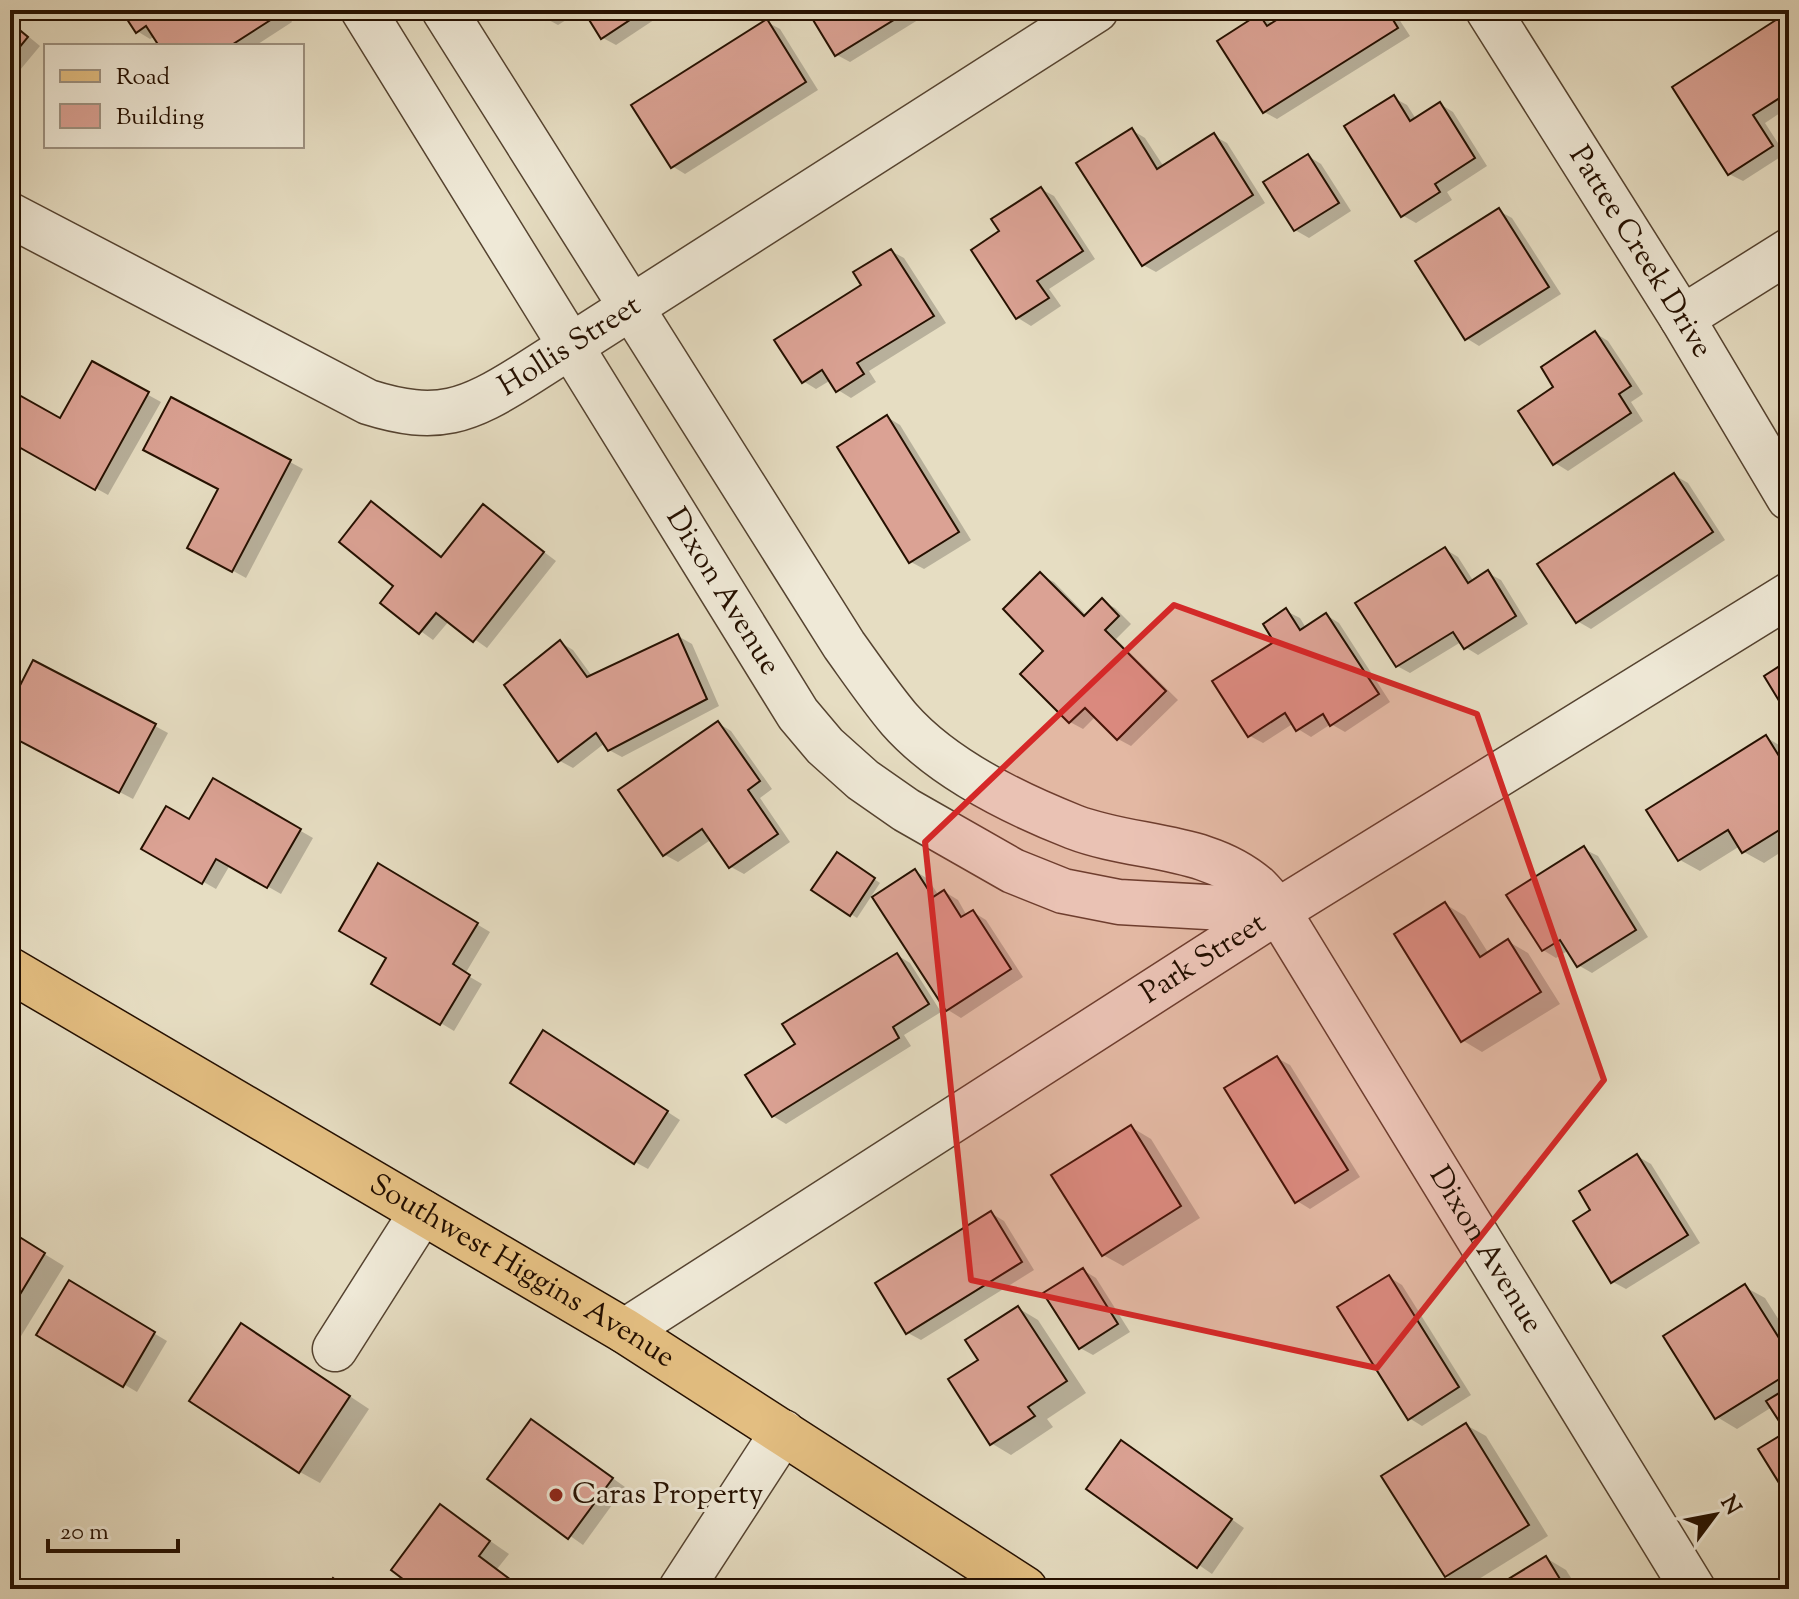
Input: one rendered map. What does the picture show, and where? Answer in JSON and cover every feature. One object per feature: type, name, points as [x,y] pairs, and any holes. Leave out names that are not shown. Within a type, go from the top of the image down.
[{"type":"main road","name":"Southwest Higgins Avenue","points":[[10,970],[625,1331],[1025,1589]]},
{"type":"street","name":"Dixon Avenue","points":[[363,10],[798,714],[825,746],[863,780],[906,810],[1000,864],[1063,891],[1119,902],[1278,911]]},
{"type":"street","name":"Dixon Avenue","points":[[444,10],[844,645],[901,720],[927,746],[957,769],[995,791],[1075,827],[1212,861],[1235,872],[1257,888],[1278,911],[1693,1589]]},
{"type":"street","name":"Hollis Street","points":[[10,215],[368,402],[398,412],[427,415],[458,410],[479,402],[572,345],[1096,10]]},
{"type":"street","name":"Pattee Creek Drive","points":[[1488,10],[1682,318],[1789,498]]},
{"type":"street","points":[[1682,318],[1789,251]]},
{"type":"street","name":"Park Street","points":[[625,1331],[1278,911],[1789,595]]},
{"type":"street","points":[[335,1349],[422,1212]]},
{"type":"street","points":[[681,1589],[783,1432]]},
{"type":"highlighted area","points":[[1174,605],[1477,714],[1604,1080],[1377,1368],[971,1280],[925,842]]},
{"type":"building","points":[[121,10],[278,10],[280,14],[233,44],[158,44],[146,26],[136,33]]},
{"type":"building","points":[[538,10],[558,10],[544,19]]},
{"type":"building","points":[[583,10],[645,10],[601,39]]},
{"type":"building","points":[[807,10],[910,10],[835,56]]},
{"type":"building","points":[[1292,10],[1387,10],[1398,28],[1263,113],[1217,41],[1259,14],[1267,26]]},
{"type":"building","points":[[1779,18],[1789,33],[1789,92],[1753,115],[1773,146],[1728,175],[1672,87]]},
{"type":"building","points":[[767,19],[806,82],[671,168],[631,105]]},
{"type":"building","points":[[10,22],[28,37],[10,59]]},
{"type":"building","points":[[1394,95],[1410,121],[1440,102],[1475,158],[1435,184],[1440,192],[1401,217],[1344,126]]},
{"type":"building","points":[[1132,128],[1157,169],[1214,133],[1253,195],[1142,266],[1076,163]]},
{"type":"building","points":[[1308,154],[1339,203],[1294,231],[1263,182]]},
{"type":"building","points":[[1041,187],[1083,251],[1037,281],[1049,298],[1016,319],[971,250],[999,231],[991,219]]},
{"type":"building","points":[[1499,208],[1549,287],[1465,340],[1415,261]]},
{"type":"building","points":[[891,249],[934,316],[857,363],[864,374],[836,392],[822,370],[802,383],[774,340],[861,285],[853,272]]},
{"type":"building","points":[[1595,331],[1631,386],[1619,394],[1631,413],[1553,465],[1518,411],[1553,387],[1541,367]]},
{"type":"building","points":[[92,361],[149,392],[95,490],[10,442],[10,390],[60,418]]},
{"type":"building","points":[[171,397],[291,460],[232,572],[187,548],[218,489],[143,450]]},
{"type":"building","points":[[887,415],[959,532],[909,563],[837,447]]},
{"type":"building","points":[[1674,473],[1713,532],[1576,623],[1537,564]]},
{"type":"building","points":[[371,501],[441,557],[483,504],[544,552],[473,642],[436,613],[419,634],[380,603],[393,586],[339,542]]},
{"type":"building","points":[[1445,547],[1468,583],[1488,570],[1516,616],[1464,649],[1453,632],[1396,667],[1355,603]]},
{"type":"building","points":[[1040,572],[1084,616],[1102,598],[1119,616],[1105,630],[1166,691],[1117,740],[1085,708],[1069,723],[1020,674],[1043,651],[1003,609]]},
{"type":"building","points":[[1286,608],[1300,630],[1326,613],[1379,694],[1330,726],[1323,714],[1296,731],[1285,713],[1248,737],[1212,681],[1274,642],[1263,624]]},
{"type":"building","points":[[678,634],[707,699],[608,751],[596,733],[558,762],[504,685],[560,640],[587,677]]},
{"type":"building","points":[[33,660],[156,724],[119,793],[10,736],[10,705]]},
{"type":"building","points":[[1789,660],[1789,699],[1781,704],[1764,676]]},
{"type":"building","points":[[718,721],[760,781],[748,790],[778,834],[729,868],[702,829],[663,856],[618,790]]},
{"type":"building","points":[[1766,735],[1789,772],[1789,824],[1742,853],[1728,830],[1678,861],[1646,810]]},
{"type":"building","points":[[213,778],[301,829],[267,888],[216,859],[202,884],[141,849],[166,806],[189,819]]},
{"type":"building","points":[[1584,846],[1636,930],[1577,967],[1560,940],[1542,951],[1506,895]]},
{"type":"building","points":[[837,852],[875,878],[850,916],[811,890]]},
{"type":"building","points":[[378,863],[478,923],[453,964],[470,975],[440,1025],[371,984],[386,958],[339,931]]},
{"type":"building","points":[[915,869],[933,897],[944,890],[961,917],[973,910],[1011,969],[946,1011],[872,897]]},
{"type":"building","points":[[1445,902],[1480,957],[1508,939],[1541,992],[1461,1042],[1394,934]]},
{"type":"building","points":[[897,953],[929,1004],[893,1027],[899,1038],[772,1117],[745,1075],[795,1044],[782,1024]]},
{"type":"building","points":[[543,1030],[668,1111],[634,1164],[510,1083]]},
{"type":"building","points":[[1277,1056],[1348,1170],[1295,1203],[1224,1088]]},
{"type":"building","points":[[1131,1125],[1181,1206],[1102,1256],[1051,1175]]},
{"type":"building","points":[[1637,1154],[1688,1235],[1611,1283],[1573,1221],[1590,1210],[1579,1191]]},
{"type":"building","points":[[991,1211],[1022,1262],[906,1334],[875,1283]]},
{"type":"building","points":[[10,1231],[45,1253],[10,1311]]},
{"type":"building","points":[[1083,1268],[1118,1324],[1079,1349],[1043,1293]]},
{"type":"building","points":[[1389,1275],[1459,1387],[1408,1420],[1337,1307]]},
{"type":"building","points":[[69,1280],[155,1332],[123,1387],[36,1335]]},
{"type":"building","points":[[1745,1284],[1789,1354],[1789,1373],[1715,1419],[1663,1336]]},
{"type":"building","points":[[1018,1306],[1067,1381],[1028,1407],[1035,1416],[990,1445],[948,1379],[978,1360],[965,1340]]},
{"type":"building","points":[[241,1323],[350,1396],[299,1473],[189,1401]]},
{"type":"building","points":[[1789,1387],[1789,1499],[1758,1449],[1786,1432],[1766,1401]]},
{"type":"building","points":[[531,1419],[613,1478],[568,1539],[487,1479]]},
{"type":"building","points":[[1466,1423],[1529,1525],[1445,1577],[1381,1476]]},
{"type":"building","points":[[1121,1440],[1232,1519],[1197,1568],[1086,1489]]},
{"type":"building","points":[[440,1504],[490,1541],[479,1556],[523,1589],[416,1589],[391,1570]]},
{"type":"building","points":[[1546,1556],[1566,1589],[1492,1589]]},
{"type":"building","points":[[333,1578],[347,1589],[325,1589]]},
{"type":"place","name":"Caras Property","points":[[556,1495]]}]
